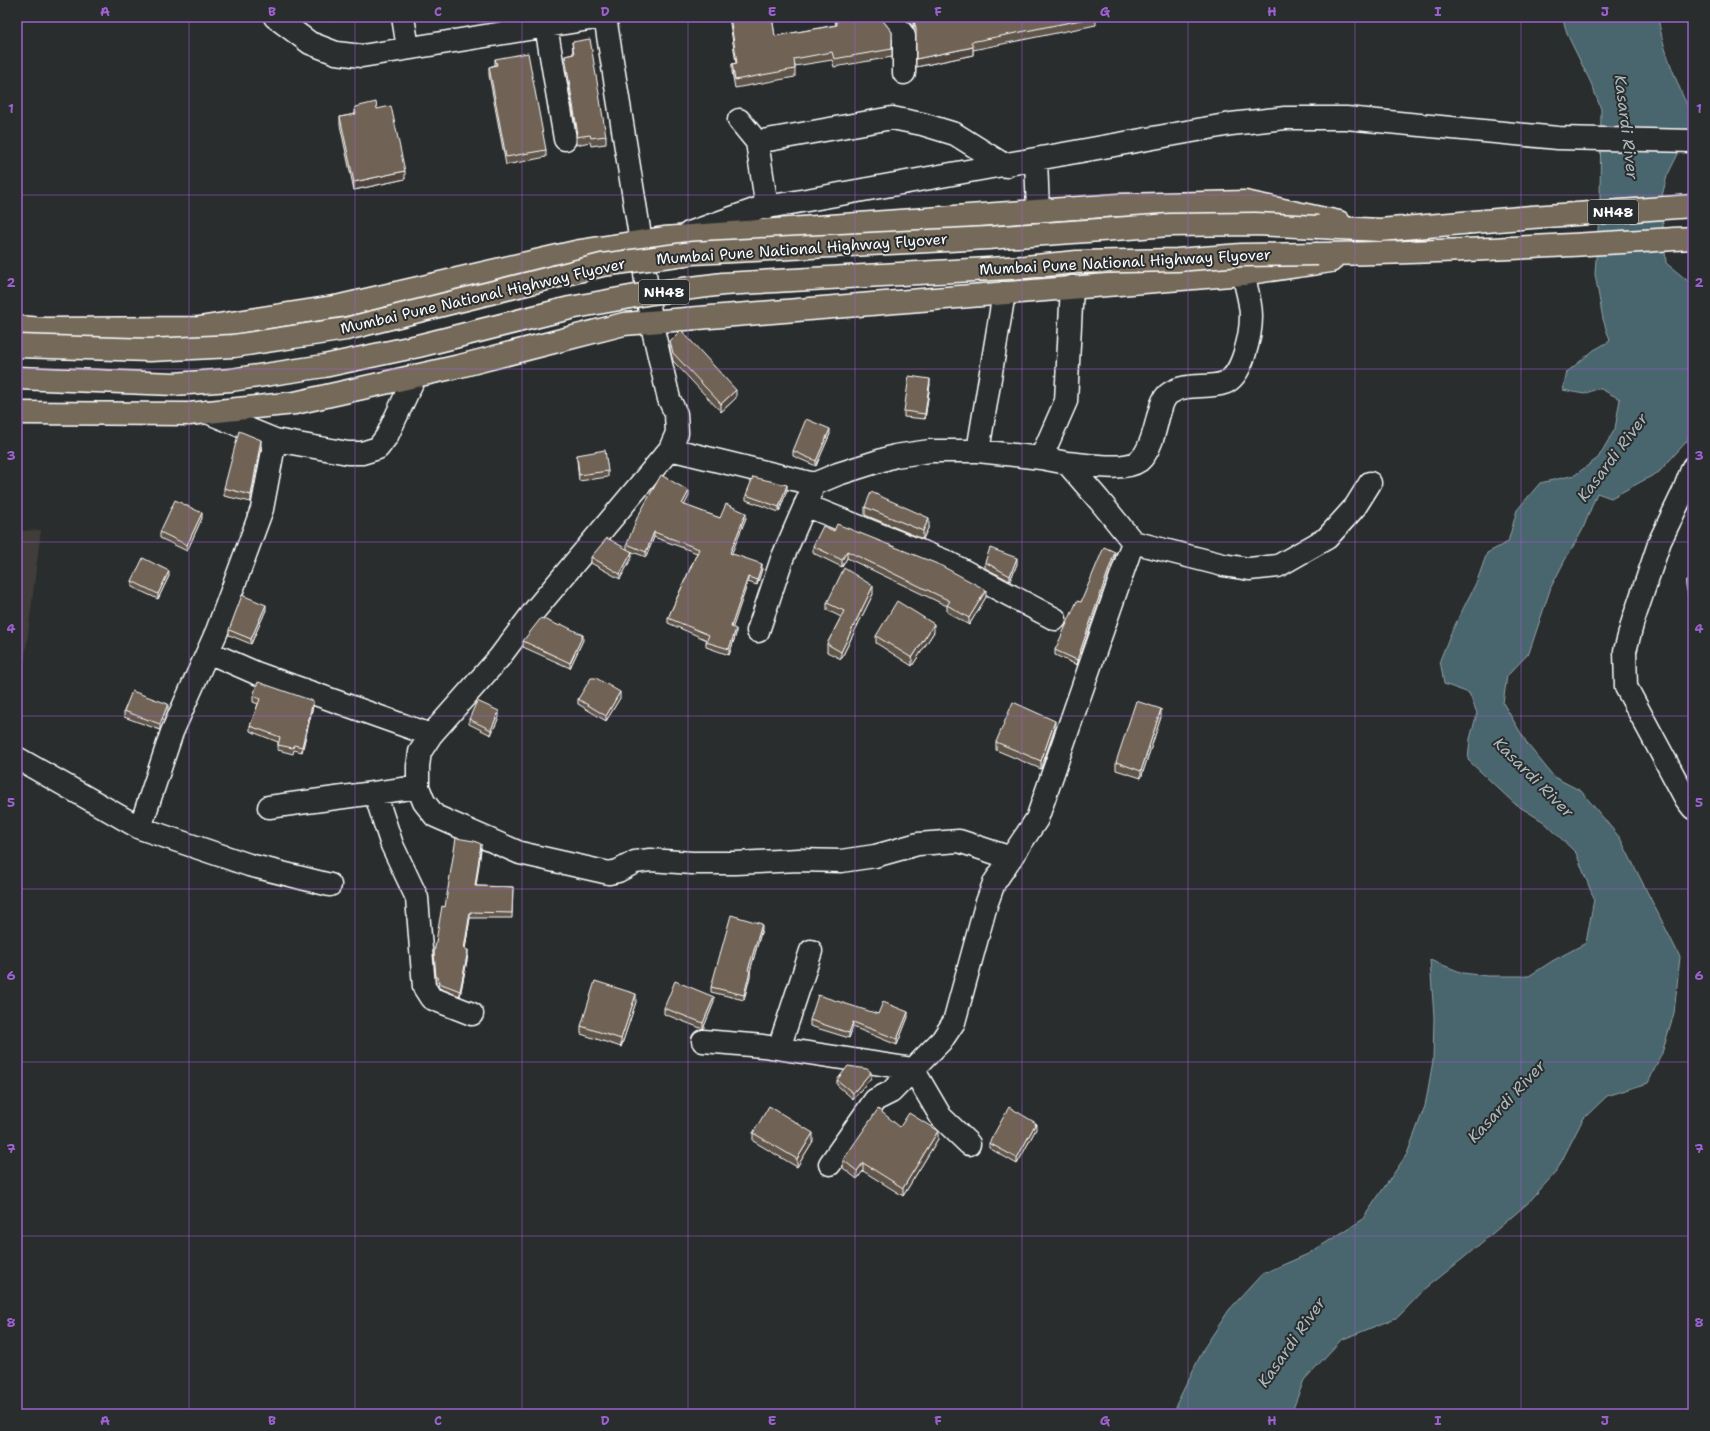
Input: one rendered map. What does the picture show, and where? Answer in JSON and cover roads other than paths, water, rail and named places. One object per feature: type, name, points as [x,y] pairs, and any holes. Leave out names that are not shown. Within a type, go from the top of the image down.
[{"type":"main road","points":[[17,327],[45,329],[199,328],[340,306],[580,251],[640,242],[678,237],[1119,205],[1245,202],[1380,230]]},
{"type":"main road","name":"NH48","points":[[1380,230],[1532,217],[1693,206]]},
{"type":"main road","name":"Mumbai Pune National Highway Flyover","points":[[17,346],[150,350],[234,346],[346,329],[602,266],[693,253],[1004,237],[1170,225],[1255,224],[1380,230]]},
{"type":"main road","name":"NH48","points":[[1379,253],[1536,247],[1693,238]]},
{"type":"main road","points":[[17,413],[189,414],[295,403],[460,366],[624,324],[1243,274],[1379,253]]},
{"type":"main road","name":"Mumbai Pune National Highway Flyover","points":[[17,378],[174,384],[231,380],[324,366],[418,346],[570,308],[652,293],[722,284],[1025,267],[1077,262],[1178,260],[1241,255],[1379,253]]},
{"type":"street","points":[[275,17],[310,43],[336,53],[362,56],[602,17]]},
{"type":"street","points":[[404,17],[408,48]]},
{"type":"street","points":[[605,17],[651,321],[669,399],[676,414],[677,433],[670,449],[535,610],[498,658],[431,735],[420,752],[418,766],[418,787],[424,802],[435,816],[520,853],[609,873],[618,871],[635,862],[650,860],[692,863],[735,863],[799,860],[841,861],[875,856],[918,844],[959,841],[1011,858]]},
{"type":"street","points":[[890,17],[904,36],[904,73]]},
{"type":"street","points":[[546,26],[565,139]]},
{"type":"street","points":[[757,142],[892,118],[922,124],[955,134],[1006,166]]},
{"type":"street","points":[[678,237],[757,209],[1006,166],[1231,124],[1285,118],[1346,118],[1558,138],[1693,141]]},
{"type":"street","points":[[739,120],[757,142],[767,208]]},
{"type":"street","points":[[1036,160],[1038,211]]},
{"type":"street","points":[[670,449],[814,484],[838,474],[895,456],[930,451],[978,451],[1041,458],[1067,463],[1123,467],[1139,461],[1152,442],[1162,402],[1169,393],[1184,387],[1224,383],[1233,377],[1241,364],[1247,346],[1251,315],[1243,274]]},
{"type":"street","points":[[1041,458],[1066,401],[1072,287]]},
{"type":"street","points":[[978,451],[1004,293]]},
{"type":"street","points":[[207,412],[276,440],[348,453],[362,453],[378,448],[387,436],[415,376]]},
{"type":"street","points":[[140,828],[172,732],[208,652],[262,508],[276,440]]},
{"type":"street","points":[[1067,463],[1133,542],[1223,565],[1249,569],[1278,566],[1328,538],[1355,507],[1370,483]]},
{"type":"street","points":[[1689,804],[1626,688],[1625,651],[1633,621],[1660,541],[1683,493],[1693,467]]},
{"type":"street","points":[[758,631],[782,559],[814,484]]},
{"type":"street","points":[[805,505],[945,562],[1056,619]]},
{"type":"street","points":[[830,1164],[876,1100],[891,1092],[942,1040],[954,1022],[986,905],[994,883],[1037,819],[1133,542]]},
{"type":"street","points":[[208,652],[256,673],[431,735]]},
{"type":"street","points":[[17,758],[140,828],[249,865],[330,885]]},
{"type":"street","points":[[270,808],[418,787]]},
{"type":"street","points":[[375,793],[392,845],[417,898],[424,987],[431,998],[472,1014]]},
{"type":"street","points":[[779,1048],[811,951]]},
{"type":"street","points":[[703,1041],[779,1048],[913,1069]]},
{"type":"street","points":[[913,1069],[941,1117],[969,1144]]},
{"type":"water","name":"Kasardi River","points":[[1562,17],[1658,17],[1667,54],[1692,115],[1693,124],[1667,176],[1661,200],[1666,263],[1693,285],[1693,424],[1687,441],[1659,472],[1611,498],[1597,493],[1582,531],[1551,587],[1529,653],[1507,676],[1503,703],[1528,745],[1554,777],[1581,791],[1620,838],[1680,957],[1674,1013],[1662,1053],[1648,1083],[1607,1096],[1583,1119],[1556,1172],[1528,1203],[1425,1289],[1398,1317],[1341,1340],[1304,1380],[1291,1414],[1177,1414],[1176,1405],[1204,1348],[1229,1310],[1262,1274],[1308,1254],[1362,1220],[1407,1154],[1425,1106],[1433,1061],[1434,1017],[1430,960],[1463,973],[1487,976],[1529,976],[1554,960],[1586,943],[1594,899],[1576,853],[1544,822],[1515,804],[1468,760],[1470,739],[1477,713],[1469,693],[1444,684],[1440,660],[1450,635],[1477,581],[1487,553],[1508,542],[1517,510],[1540,483],[1575,475],[1598,458],[1615,429],[1620,399],[1599,388],[1584,394],[1563,390],[1567,372],[1594,350],[1610,341],[1603,319],[1595,274],[1600,202],[1601,109],[1591,83],[1568,36]]}]
